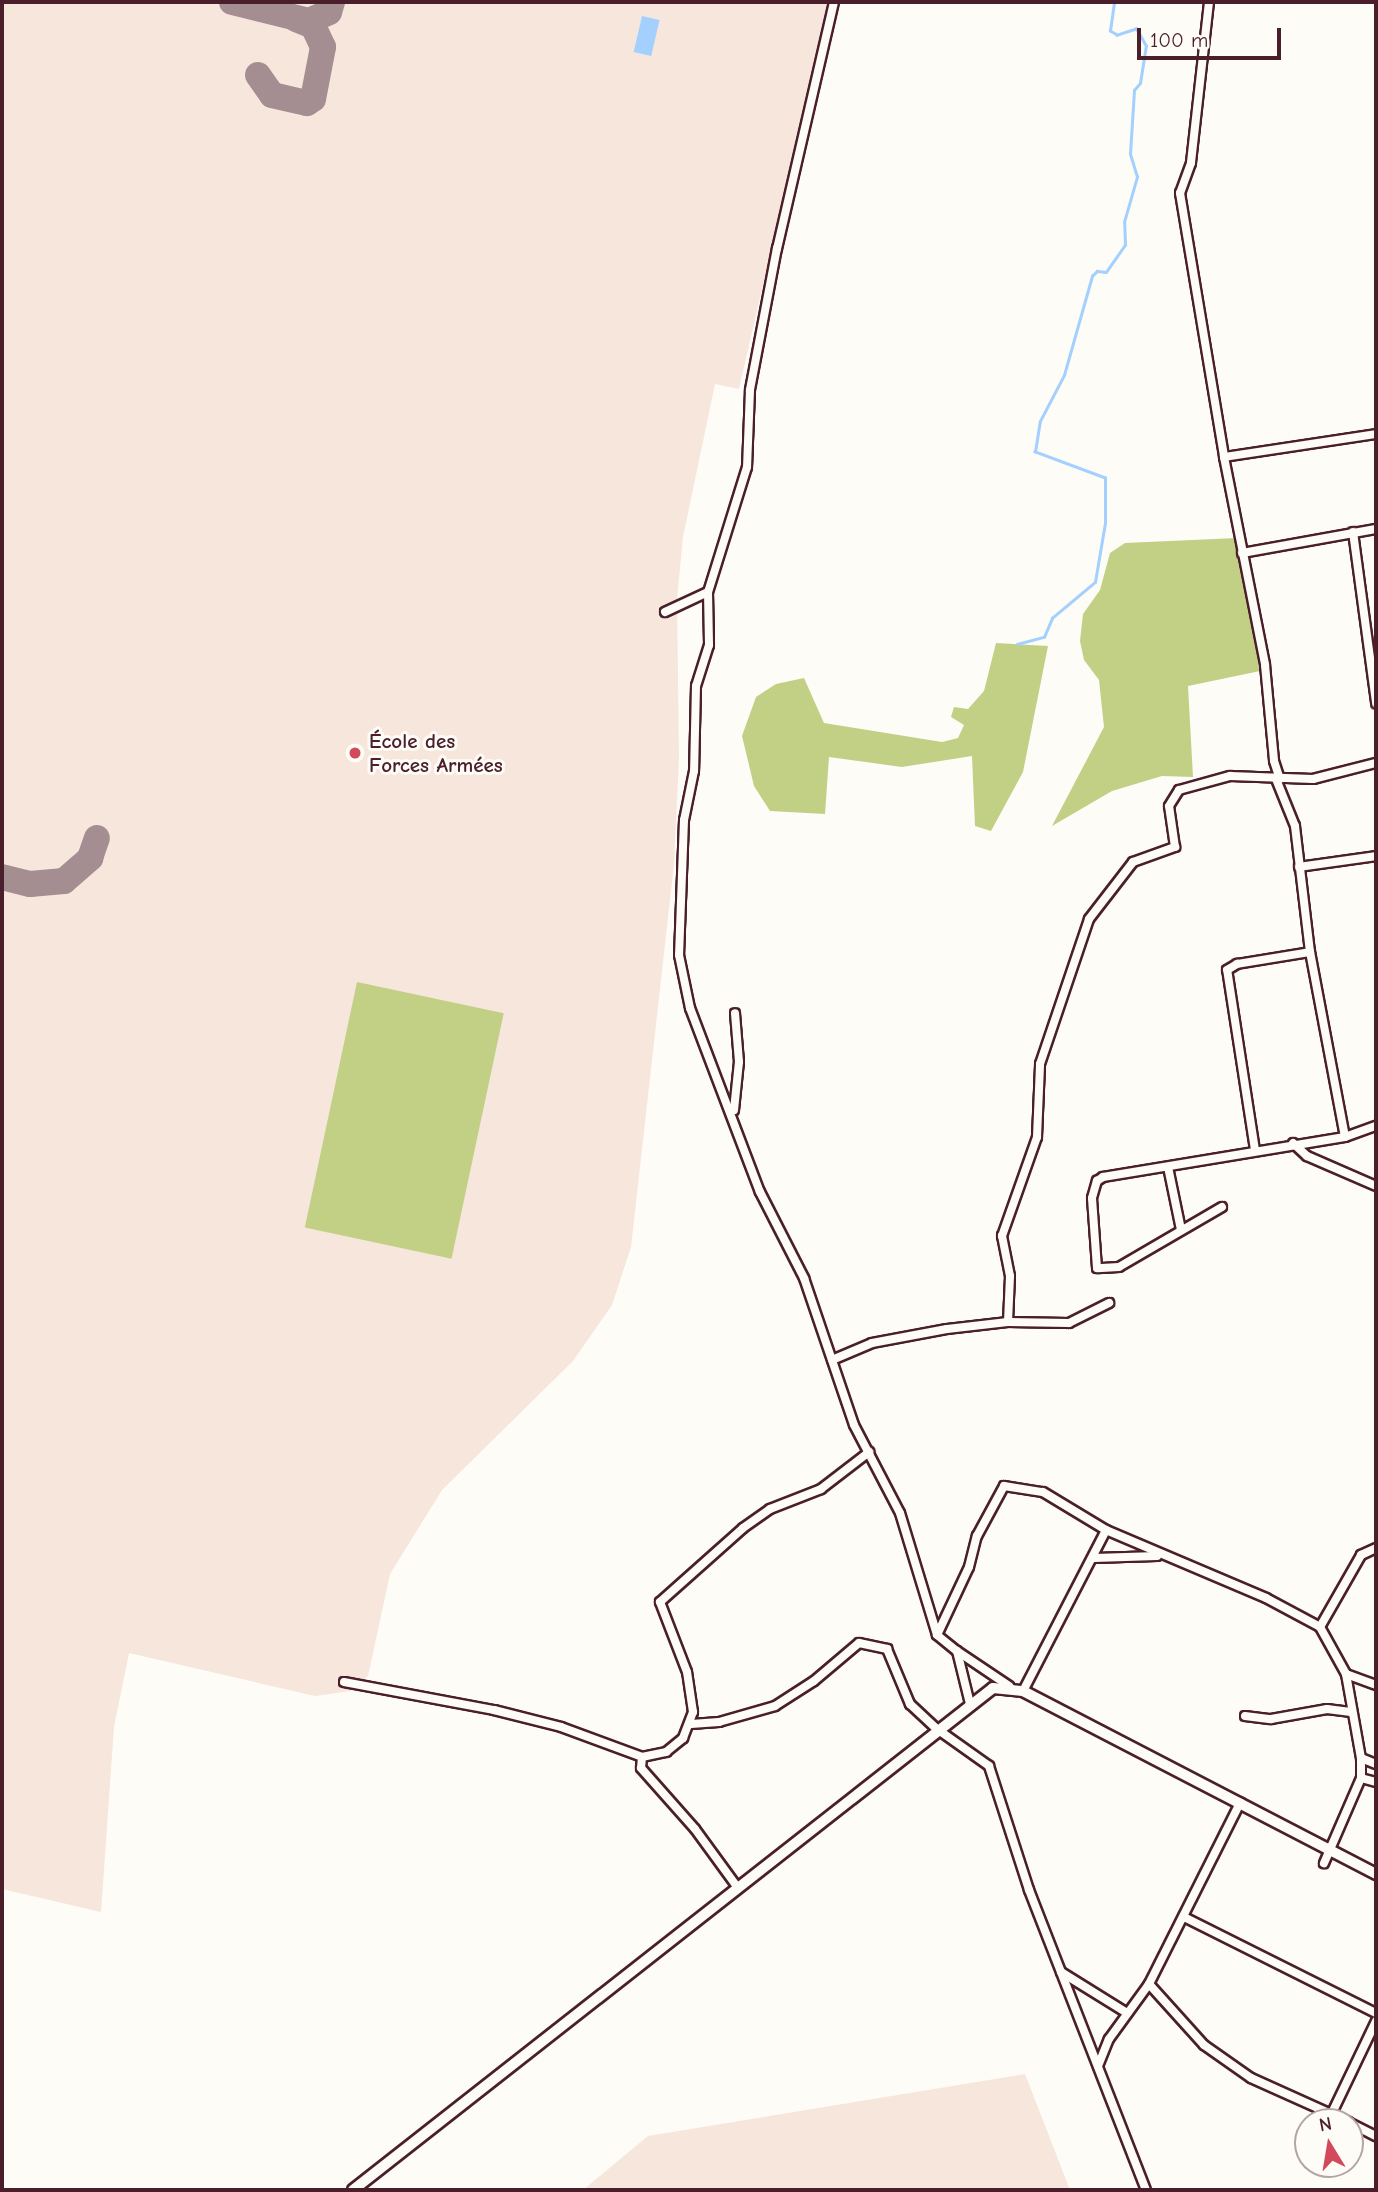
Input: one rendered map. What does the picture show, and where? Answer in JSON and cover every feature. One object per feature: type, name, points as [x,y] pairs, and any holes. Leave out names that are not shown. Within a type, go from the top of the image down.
[{"type":"street","points":[[834,2],[757,351],[750,390],[747,467],[708,592],[709,645],[696,686],[694,771],[684,820],[679,955],[690,1008],[733,1112],[760,1192],[804,1278],[853,1426],[900,1513],[937,1635],[1009,1686],[1023,1690],[1376,1874]]},
{"type":"street","points":[[1209,2],[1191,163],[1180,193],[1224,457],[1265,665],[1274,761],[1295,827],[1310,952],[1345,1137]]},
{"type":"street","points":[[1224,457],[1376,433]]},
{"type":"street","points":[[1242,553],[1376,529]]},
{"type":"street","points":[[1353,532],[1376,703]]},
{"type":"street","points":[[666,612],[708,592]]},
{"type":"street","points":[[1008,1322],[1010,1276],[1002,1236],[1037,1137],[1040,1064],[1089,919],[1133,862],[1175,847],[1169,806],[1179,790],[1230,776],[1313,779],[1376,763]]},
{"type":"street","points":[[1299,867],[1376,856]]},
{"type":"street","points":[[1255,1150],[1227,970],[1237,964],[1310,952]]},
{"type":"street","points":[[733,1112],[739,1062],[735,1013]]},
{"type":"street","points":[[1222,1207],[1119,1267],[1097,1268],[1092,1198],[1097,1181],[1293,1143],[1345,1137],[1376,1126]]},
{"type":"street","points":[[1293,1143],[1307,1156],[1376,1186]]},
{"type":"street","points":[[1168,1167],[1181,1230]]},
{"type":"street","points":[[832,1360],[872,1343],[1008,1322],[1069,1323],[1109,1303]]},
{"type":"street","points":[[691,1724],[687,1672],[660,1602],[743,1528],[770,1509],[821,1489],[869,1452]]},
{"type":"street","points":[[937,1635],[967,1574],[977,1536],[1004,1486],[1043,1492],[1105,1530],[1266,1598],[1320,1627],[1346,1674],[1361,1758],[1361,1779],[1324,1863]]},
{"type":"street","points":[[1023,1690],[1094,1558],[1105,1530]]},
{"type":"street","points":[[1320,1627],[1361,1555],[1376,1548]]},
{"type":"street","points":[[1094,1558],[1164,1556]]},
{"type":"street","points":[[344,1682],[494,1710],[561,1727],[642,1758],[666,1752],[691,1724],[719,1722],[775,1706],[814,1681],[846,1651],[870,1643],[887,1649],[903,1693],[937,1730],[989,1766],[1061,1972],[1146,2190]]},
{"type":"street","points":[[957,1651],[970,1704]]},
{"type":"street","points":[[1346,1674],[1376,1685]]},
{"type":"street","points":[[353,2190],[970,1704],[993,1688],[1009,1686]]},
{"type":"street","points":[[1245,1716],[1271,1719],[1327,1709],[1351,1712]]},
{"type":"street","points":[[642,1758],[640,1768],[695,1829],[738,1888]]},
{"type":"street","points":[[1361,1758],[1376,1764]]},
{"type":"street","points":[[1361,1779],[1376,1782]]},
{"type":"street","points":[[1098,2066],[1127,2013],[1149,1984],[1240,1803]]},
{"type":"street","points":[[1184,1917],[1376,2013]]},
{"type":"street","points":[[1061,1972],[1127,2013]]},
{"type":"street","points":[[1149,1984],[1204,2045],[1251,2078],[1320,2108]]},
{"type":"street","points":[[1334,2108],[1376,2021]]},
{"type":"shaded area","points":[[2,2],[828,2],[739,389],[715,384],[683,537],[677,599],[679,758],[674,864],[631,1247],[612,1305],[573,1361],[442,1490],[390,1574],[368,1676],[350,1691],[315,1696],[129,1653],[114,1727],[101,1912],[2,1889]]},
{"type":"shaded area","points":[[1025,2074],[1070,2190],[583,2190],[648,2136]]},
{"type":"green space","points":[[1237,538],[1260,671],[1188,686],[1193,777],[1162,776],[1112,791],[1052,826],[1104,727],[1099,680],[1084,660],[1080,641],[1083,614],[1100,590],[1110,553],[1125,543]]},
{"type":"green space","points":[[996,643],[1048,646],[1023,772],[991,831],[975,826],[972,756],[902,767],[829,757],[825,814],[770,811],[754,786],[742,736],[756,697],[776,684],[804,678],[824,723],[942,742],[958,738],[964,725],[951,717],[954,707],[968,709],[984,691]]},
{"type":"green space","points":[[357,982],[504,1013],[452,1259],[305,1228]]},
{"type":"water","points":[[642,16],[660,20],[651,56],[634,52]]},
{"type":"waterway","points":[[1017,644],[1044,637],[1052,618],[1095,582],[1105,523],[1105,478],[1035,452],[1040,421],[1064,375],[1092,276],[1097,271],[1106,272],[1125,245],[1124,222],[1137,177],[1130,154],[1134,90],[1140,83],[1146,46],[1136,29],[1117,35],[1110,31],[1114,2]]},
{"type":"taxiway","points":[[232,2],[309,21],[329,12],[332,2]]},
{"type":"taxiway","points":[[258,75],[272,95],[307,103],[313,99],[323,47],[313,26],[296,19]]},
{"type":"taxiway","points":[[2,877],[30,884],[64,881],[90,858],[97,838]]},
{"type":"place","name":"École des Forces Armées","points":[[355,753]]}]
